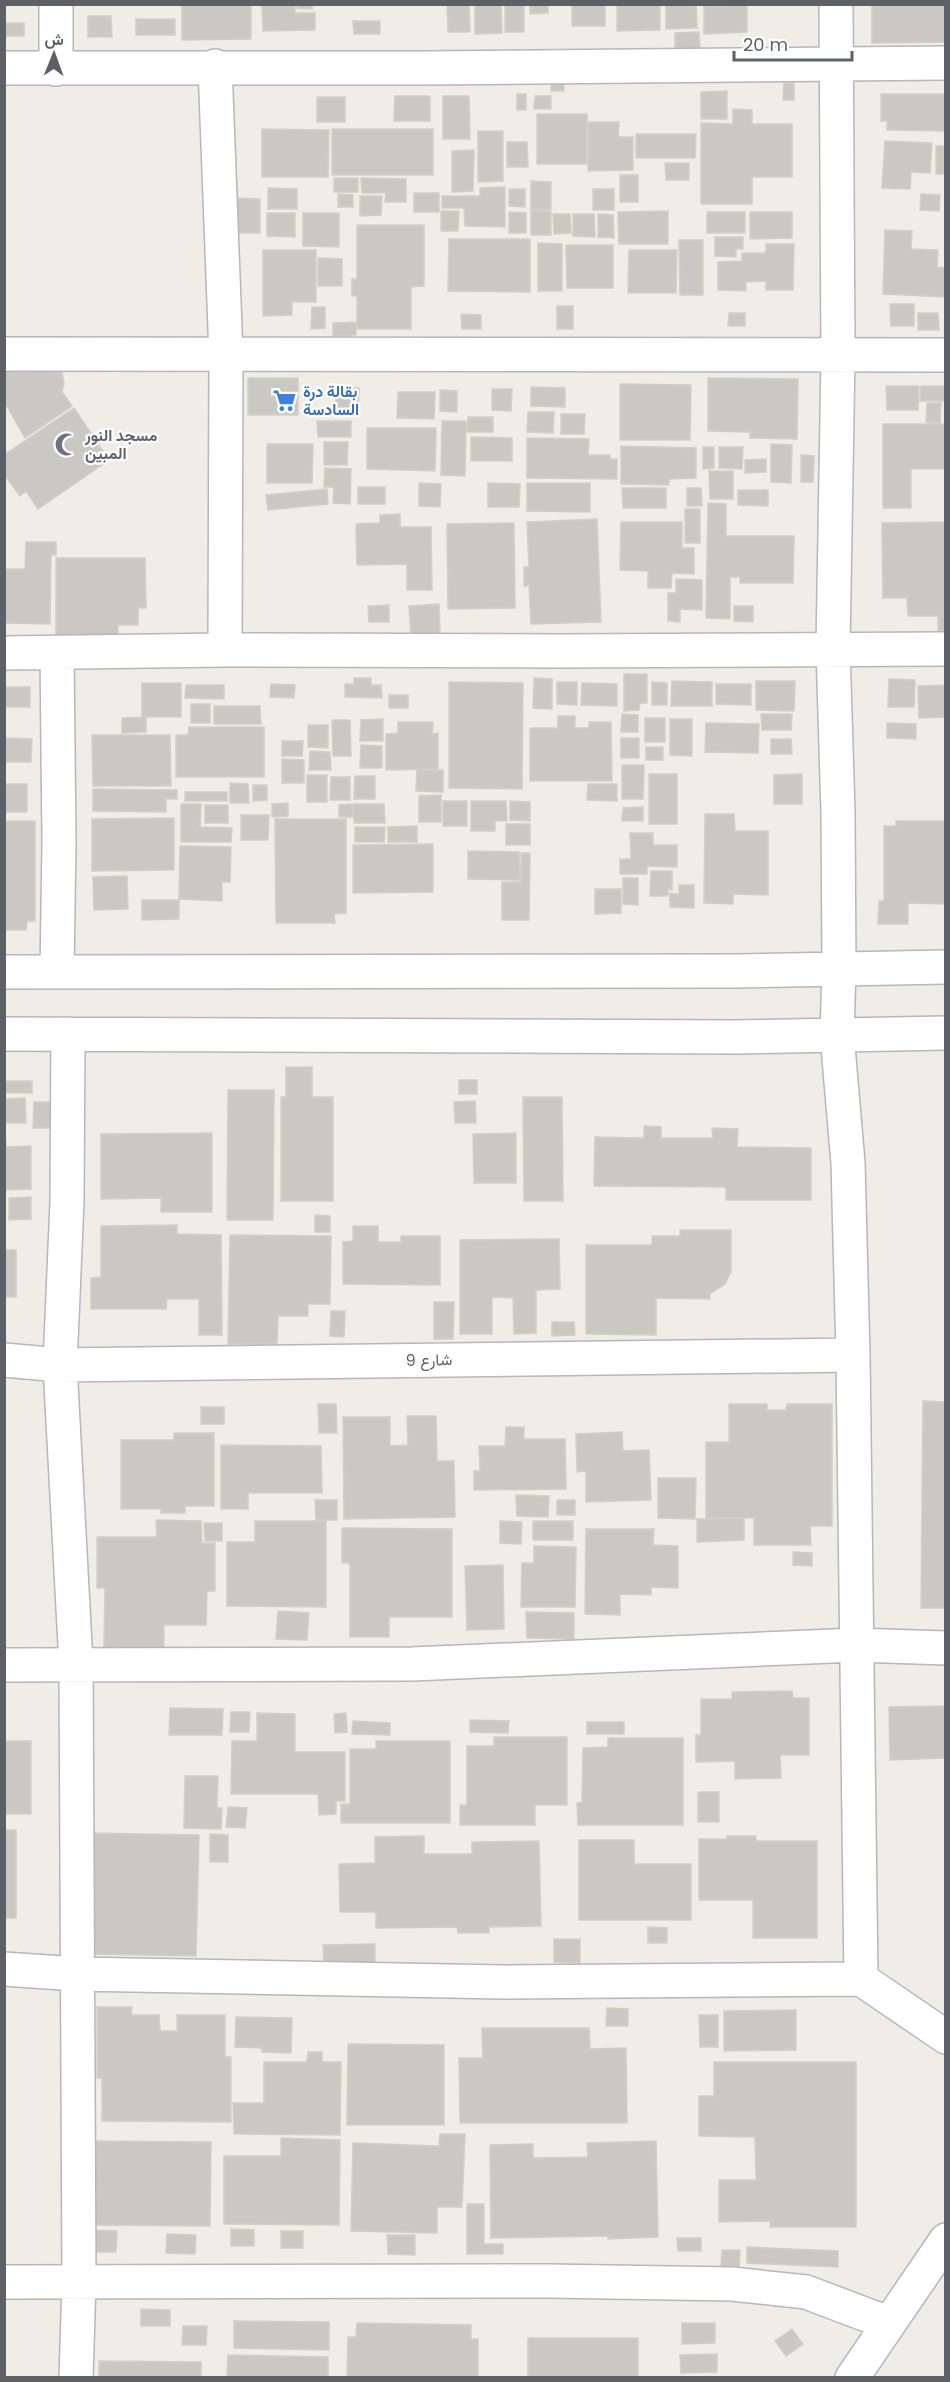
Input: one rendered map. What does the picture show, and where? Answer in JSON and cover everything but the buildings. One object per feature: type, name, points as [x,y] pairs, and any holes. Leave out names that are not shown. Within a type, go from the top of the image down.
[{"type":"street","points":[[56,4],[56,69]]},
{"type":"street","points":[[836,4],[838,356],[833,648],[838,812],[837,1035],[848,1163],[853,1355],[861,1979]]},
{"type":"street","points":[[4,68],[215,66],[426,68],[945,63]]},
{"type":"street","points":[[215,66],[226,355],[225,650]]},
{"type":"street","points":[[4,354],[945,355]]},
{"type":"street","points":[[4,653],[225,650],[945,649]]},
{"type":"street","points":[[57,653],[59,842],[57,972]]},
{"type":"street","points":[[4,972],[724,971],[945,967]]},
{"type":"street","points":[[4,1034],[735,1037],[945,1033]]},
{"type":"street","points":[[68,1034],[67,1203],[60,1365],[76,1664],[79,2282],[76,2378]]},
{"type":"street","name":"شارع 9","points":[[4,1360],[60,1365],[853,1355]]},
{"type":"street","points":[[4,1665],[412,1664],[856,1645],[945,1648]]},
{"type":"street","points":[[4,1969],[77,1974],[502,1982],[861,1979],[945,2037]]},
{"type":"street","points":[[852,2378],[945,2240]]},
{"type":"street","points":[[4,2282],[549,2281],[732,2284],[806,2292],[888,2323]]},
{"type":"place","name":"بقالة درة السادسة","points":[[285,400]]},
{"type":"place","name":"مسجد النور المبين","points":[[67,444]]}]
